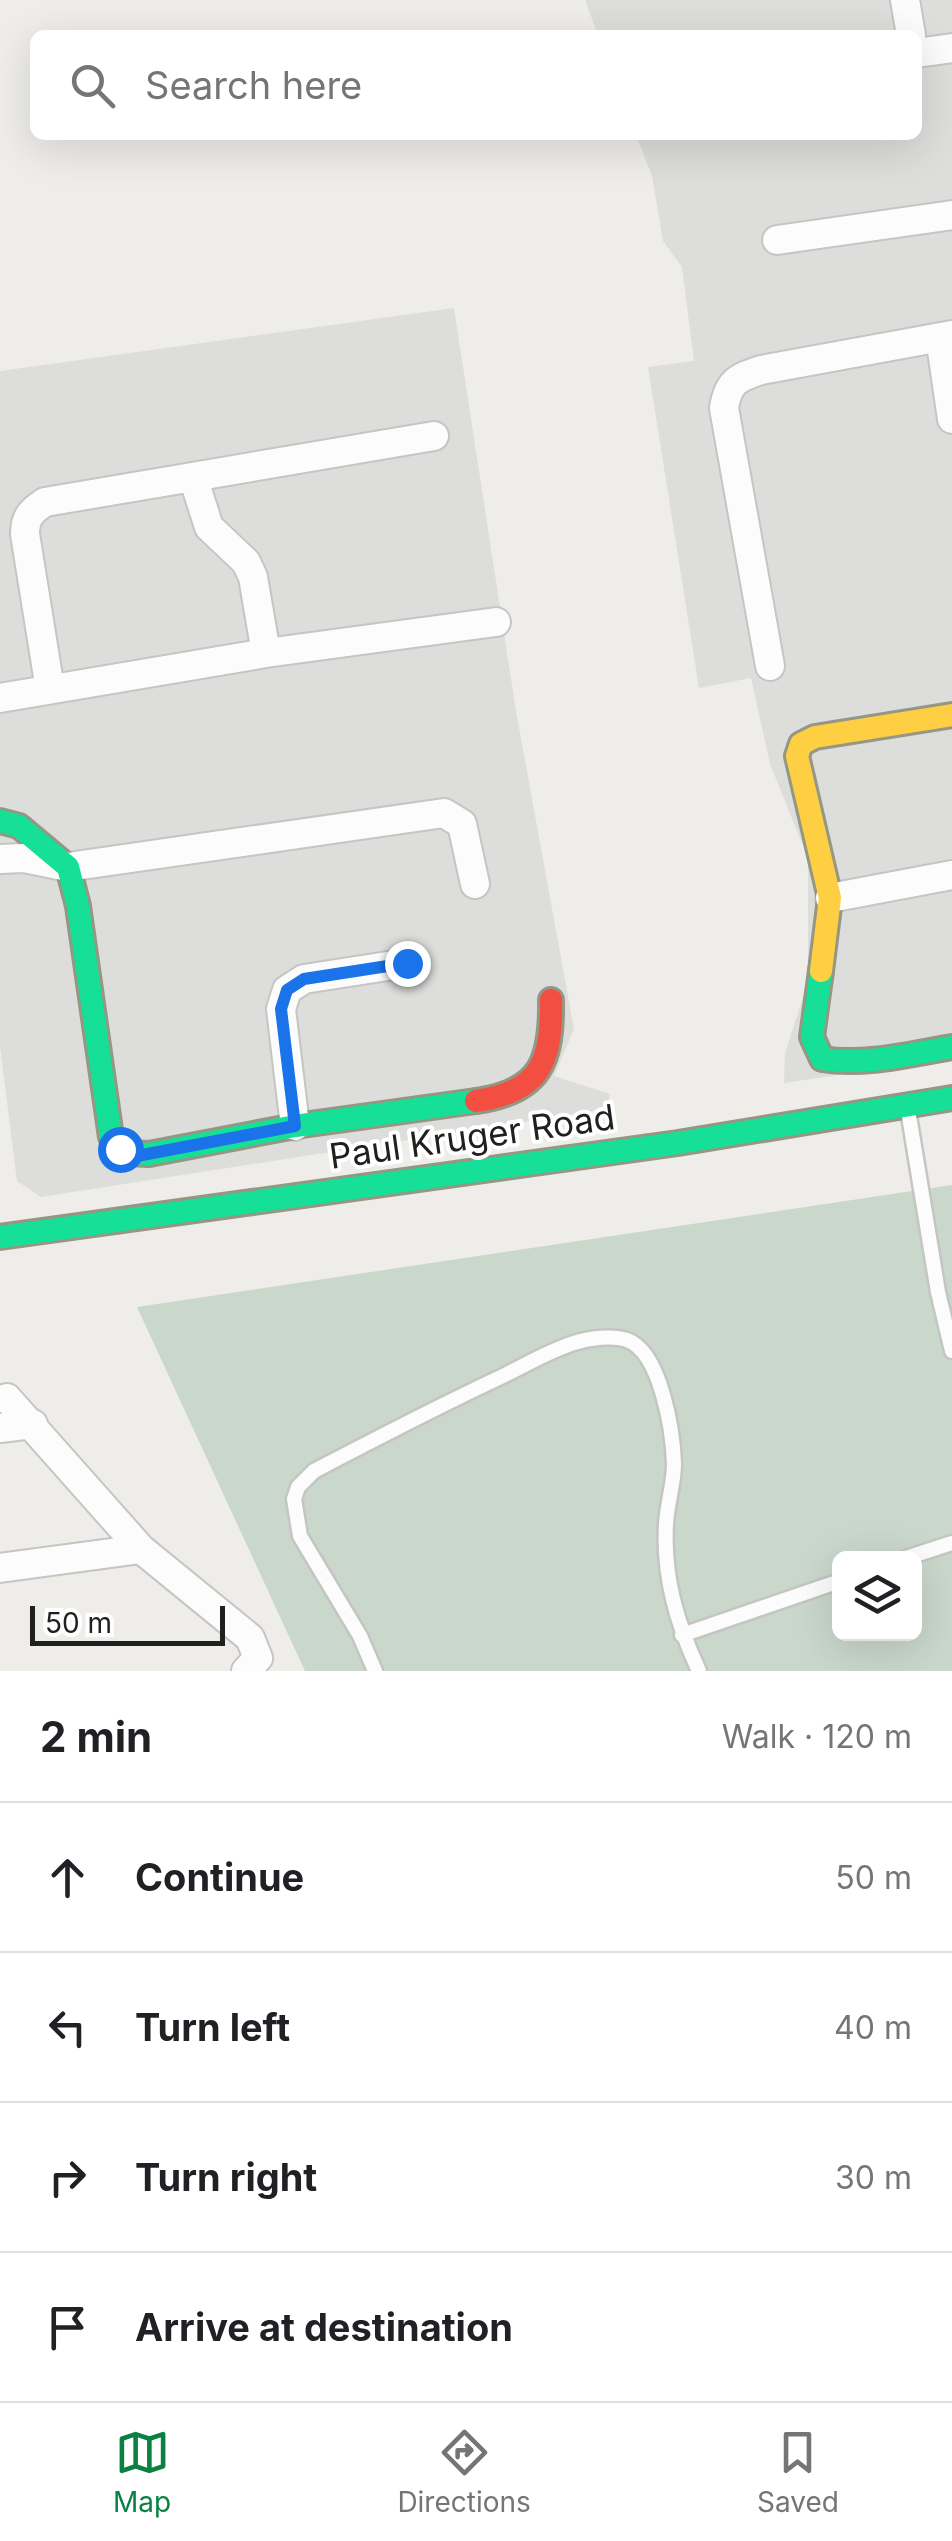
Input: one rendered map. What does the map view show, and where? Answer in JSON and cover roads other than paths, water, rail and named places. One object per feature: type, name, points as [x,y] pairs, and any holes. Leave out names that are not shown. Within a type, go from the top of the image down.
[{"type":"street","points":[[905,0],[910,30]]},
{"type":"street","points":[[922,52],[952,48]]},
{"type":"street","points":[[777,240],[952,215]]},
{"type":"street","points":[[770,666],[724,408],[727,388],[739,378],[761,370],[946,336],[952,418]]},
{"type":"street","points":[[50,689],[25,534],[25,522],[31,511],[45,502],[434,436]]},
{"type":"street","points":[[192,477],[209,526],[246,562],[254,576],[266,653]]},
{"type":"street","points":[[0,698],[266,653],[496,622]]},
{"type":"street","points":[[952,715],[815,737],[798,749],[798,764],[830,898],[812,1037],[822,1059],[878,1059],[952,1046]]},
{"type":"street","points":[[0,859],[24,858],[68,867],[434,812],[450,815],[462,824],[475,884]]},
{"type":"street","points":[[0,822],[20,826],[68,867],[78,906],[114,1144],[137,1156],[295,1126],[504,1097],[520,1091],[548,1056],[551,1000]]},
{"type":"street","points":[[830,898],[952,875]]},
{"type":"street","points":[[295,1126],[281,1009],[287,990],[304,979],[407,963]]},
{"type":"street","name":"Paul Kruger Road","points":[[0,1236],[678,1143],[952,1098]]},
{"type":"street","points":[[7,1398],[141,1549],[250,1638],[258,1658],[246,1671]]},
{"type":"street","points":[[0,1428],[33,1424]]},
{"type":"street","points":[[0,1568],[141,1549]]},
{"type":"lane","points":[[907,1104],[938,1292],[952,1351]]},
{"type":"lane","points":[[375,1671],[360,1636],[300,1536],[294,1499],[298,1487],[314,1470],[439,1406],[574,1343],[602,1338],[628,1340],[644,1352],[668,1414],[674,1465],[666,1522],[667,1578],[682,1636],[699,1671]]},
{"type":"lane","points":[[922,1553],[952,1543]]},
{"type":"lane","points":[[682,1636],[832,1584]]}]
